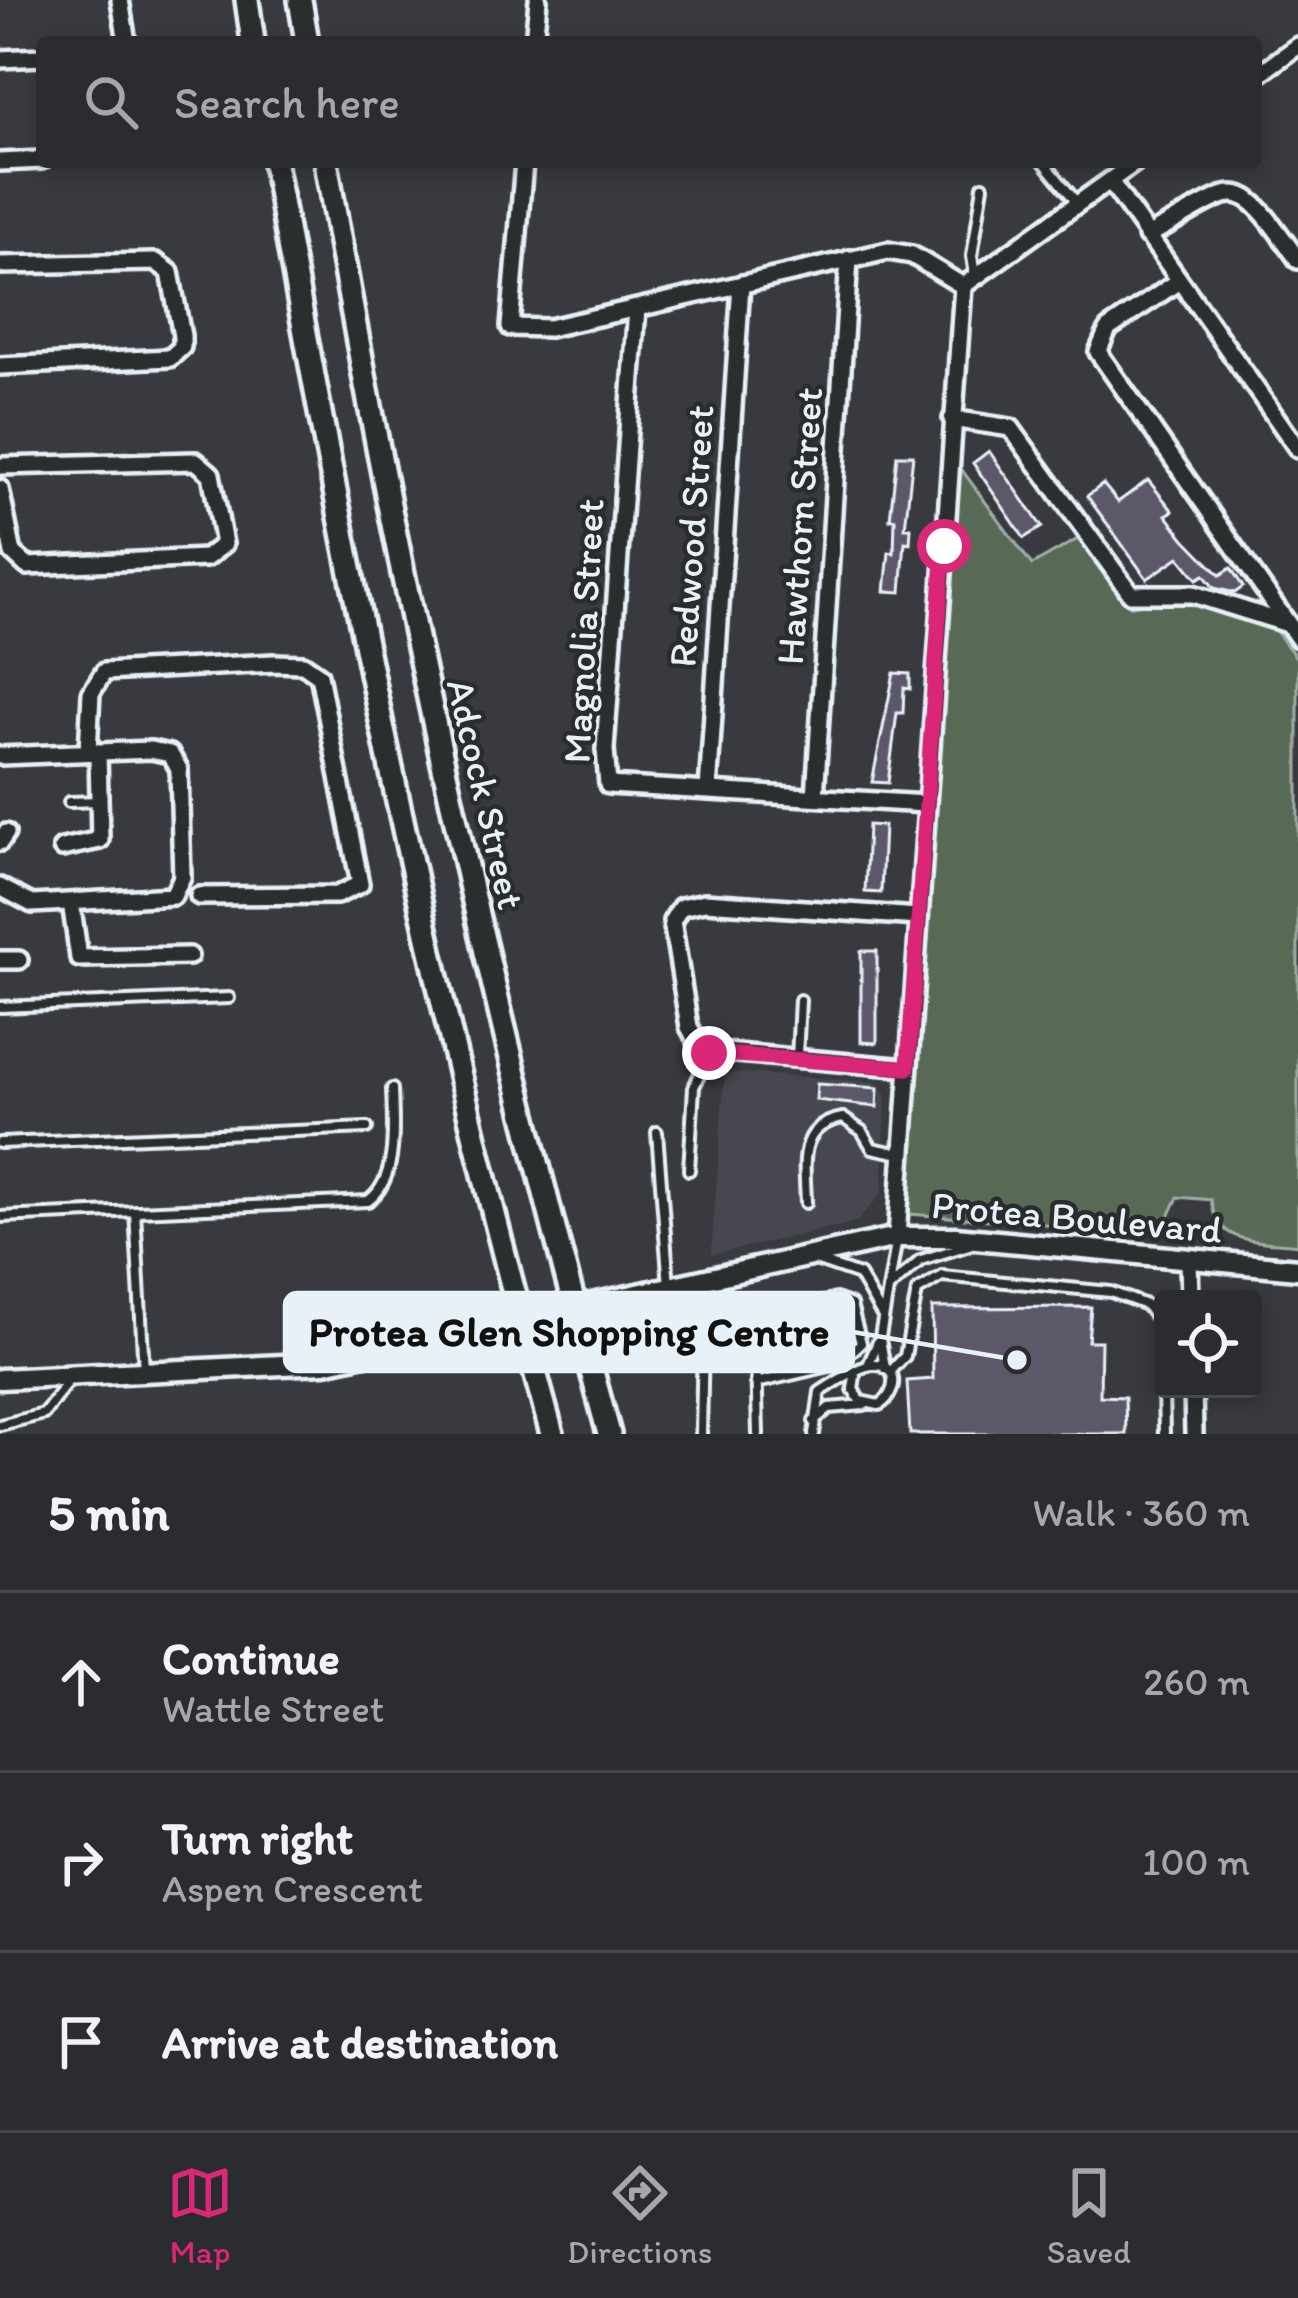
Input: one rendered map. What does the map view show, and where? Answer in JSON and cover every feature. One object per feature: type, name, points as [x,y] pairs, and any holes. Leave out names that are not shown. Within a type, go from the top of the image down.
[{"type":"main road","points":[[247,0],[252,36]]},
{"type":"main road","points":[[300,0],[306,36]]},
{"type":"main road","points":[[275,168],[360,627],[520,1320],[552,1434]]},
{"type":"main road","name":"Adcock Street","points":[[327,168],[439,753],[574,1309],[609,1434]]},
{"type":"street","points":[[120,0],[126,36]]},
{"type":"street","points":[[535,36],[538,0]]},
{"type":"street","points":[[1262,72],[1298,46]]},
{"type":"street","points":[[0,59],[36,57]]},
{"type":"street","points":[[0,162],[36,160]]},
{"type":"street","points":[[523,168],[510,328],[536,330],[849,259],[900,252],[969,282]]},
{"type":"street","points":[[897,1237],[952,419],[969,282],[1128,168]]},
{"type":"street","points":[[1110,181],[1298,449]]},
{"type":"street","points":[[1147,236],[1227,194],[1244,192],[1256,201],[1298,260]]},
{"type":"street","name":"Hawthorn Street","points":[[815,797],[849,259]]},
{"type":"street","points":[[0,266],[156,262],[170,272],[182,347],[170,358],[0,366]]},
{"type":"street","points":[[1179,281],[1108,329],[1098,352],[1293,631]]},
{"type":"street","name":"Redwood Street","points":[[708,791],[741,284]]},
{"type":"street","name":"Magnolia Street","points":[[637,308],[605,762],[608,784],[926,804]]},
{"type":"street","points":[[952,419],[1011,428],[1138,597],[1193,594],[1293,631]]},
{"type":"street","points":[[0,466],[185,459],[211,474],[224,544],[218,553],[52,567],[16,561],[0,489]]},
{"type":"street","points":[[62,848],[99,843],[101,801],[91,693],[104,671],[303,664],[319,675],[361,884],[337,895],[199,896]]},
{"type":"street","points":[[0,757],[151,749],[176,760],[182,882],[164,898],[71,902],[23,902],[0,887]]},
{"type":"street","points":[[71,902],[79,958],[189,956]]},
{"type":"street","points":[[908,1068],[709,1053],[692,1038],[671,921],[681,907],[705,902],[918,917]]},
{"type":"street","points":[[0,960],[19,960]]},
{"type":"street","name":"Protea Boulevard","points":[[0,1378],[311,1365],[897,1237],[988,1240],[1298,1269]]},
{"type":"street","points":[[1189,1261],[1190,1290]]},
{"type":"street","points":[[1192,1398],[1194,1434]]},
{"type":"lane","points":[[1049,168],[1079,205]]},
{"type":"lane","points":[[969,282],[983,186]]},
{"type":"lane","points":[[69,802],[101,801]]},
{"type":"lane","points":[[0,1007],[230,998]]},
{"type":"lane","points":[[797,1059],[800,1000]]},
{"type":"lane","points":[[689,1171],[694,1087],[709,1053]]},
{"type":"lane","points":[[0,1217],[368,1201],[385,1181],[393,1126],[392,1089]]},
{"type":"lane","points":[[806,1203],[807,1137],[814,1128],[843,1118],[862,1131],[872,1148],[902,1154]]},
{"type":"lane","points":[[0,1143],[367,1128]]},
{"type":"lane","points":[[657,1132],[669,1286]]},
{"type":"lane","points":[[135,1211],[144,1372]]},
{"type":"lane","points":[[814,1434],[820,1391],[868,1366],[880,1337],[897,1237]]},
{"type":"lane","points":[[888,1288],[921,1260],[988,1240]]},
{"type":"lane","points":[[794,1258],[836,1265],[859,1275],[884,1318]]},
{"type":"lane","points":[[887,1370],[904,1356],[916,1291],[942,1276],[1130,1297],[1154,1318]]},
{"type":"lane","points":[[700,1434],[703,1338],[754,1319],[845,1300],[861,1343],[838,1364],[756,1383]]},
{"type":"lane","points":[[754,1319],[758,1434]]},
{"type":"lane","points":[[814,1421],[829,1408],[879,1406],[891,1398],[895,1385],[880,1337]]},
{"type":"lane","points":[[868,1366],[887,1370]]},
{"type":"lane","points":[[0,1425],[44,1414],[72,1376]]},
{"type":"lane","points":[[855,1376],[853,1389],[866,1405]]},
{"type":"lane","points":[[1163,1398],[1164,1434]]},
{"type":"shaded area","points":[[725,1072],[875,1082],[886,1095],[882,1193],[857,1222],[711,1255]]},
{"type":"green space","points":[[956,462],[1032,565],[1078,539],[1130,606],[1198,598],[1266,618],[1298,660],[1298,1245],[1231,1234],[1215,1215],[1211,1200],[1178,1197],[1165,1225],[1150,1232],[909,1214]]},
{"type":"building","points":[[989,451],[1042,527],[1024,538],[973,463]]},
{"type":"building","points":[[897,455],[913,455],[905,528],[911,528],[910,543],[905,542],[901,592],[885,591],[889,552],[894,553],[895,519],[890,519]]},
{"type":"building","points":[[1148,480],[1173,511],[1166,515],[1185,539],[1220,575],[1231,568],[1243,587],[1235,593],[1214,588],[1204,575],[1197,579],[1179,557],[1147,579],[1087,496],[1103,484],[1118,502]]},
{"type":"building","points":[[894,673],[910,674],[910,689],[904,688],[903,713],[897,713],[888,783],[872,782]]},
{"type":"building","points":[[868,825],[884,826],[881,893],[865,892]]},
{"type":"building","points":[[861,951],[877,951],[877,1043],[861,1042]]},
{"type":"building","points":[[817,1084],[878,1088],[877,1107],[816,1100]]},
{"type":"building","points":[[1091,1307],[1088,1341],[1101,1341],[1100,1396],[1125,1397],[1126,1434],[910,1434],[907,1381],[933,1379],[932,1308]]},
{"type":"place","name":"Protea Glen Shopping Centre","points":[[1017,1360]]},
{"type":"route","points":[[709,1053],[908,1068],[944,546]]}]
